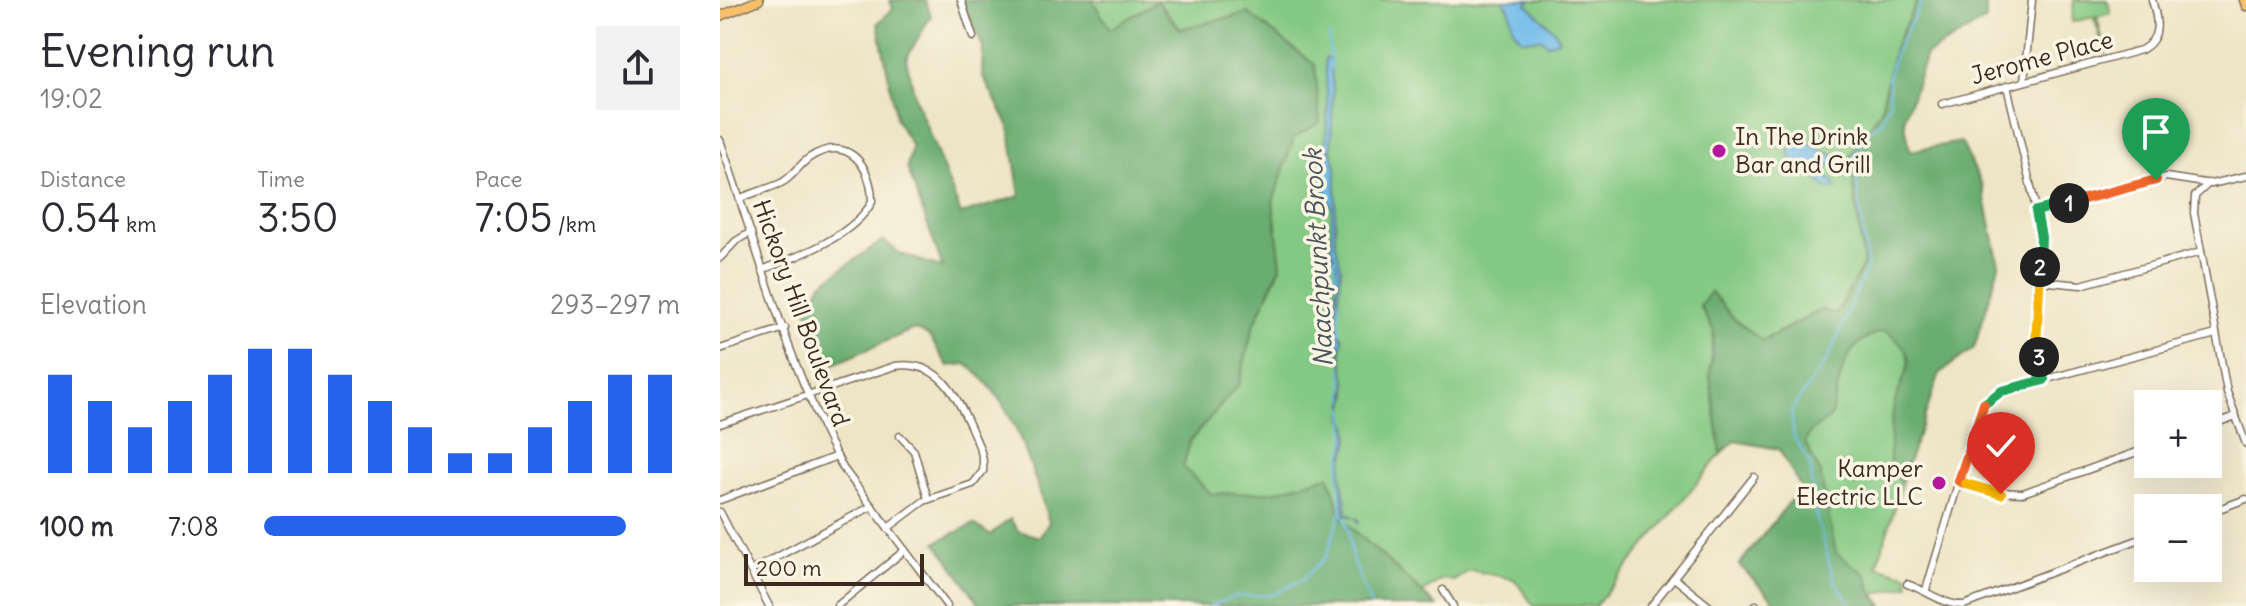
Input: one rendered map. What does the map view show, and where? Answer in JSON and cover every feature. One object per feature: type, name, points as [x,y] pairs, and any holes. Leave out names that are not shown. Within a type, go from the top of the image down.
[{"type":"main road","points":[[720,16],[759,0]]},
{"type":"main road","points":[[2244,0],[2246,6]]},
{"type":"street","points":[[961,0],[973,37]]},
{"type":"street","points":[[2024,81],[2032,0]]},
{"type":"street","name":"Jerome Place","points":[[1942,104],[2147,47],[2154,39],[2158,26],[2152,0]]},
{"type":"street","points":[[2007,86],[2041,237],[2036,345],[2044,380]]},
{"type":"street","name":"Hickory Hill Boulevard","points":[[720,140],[808,393],[837,456],[947,606]]},
{"type":"street","points":[[740,198],[783,182],[810,158],[830,151],[853,154],[866,167],[872,202],[860,219],[795,258],[764,269]]},
{"type":"street","points":[[2036,211],[2166,177],[2209,183],[2246,176]]},
{"type":"street","points":[[2209,183],[2197,191],[2193,203],[2227,392],[2246,444]]},
{"type":"street","points":[[720,258],[736,241],[751,232]]},
{"type":"street","points":[[2039,281],[2081,285],[2201,252]]},
{"type":"street","points":[[720,349],[785,328]]},
{"type":"street","points":[[1926,590],[1985,403],[2002,391],[2216,334]]},
{"type":"street","points":[[720,424],[808,393],[903,365],[927,370],[942,379],[955,392],[984,463],[973,484],[928,499],[888,528]]},
{"type":"street","points":[[2222,421],[2236,416]]},
{"type":"street","points":[[900,436],[914,451],[928,499]]},
{"type":"street","points":[[1959,481],[1990,492],[2023,493],[2134,453]]},
{"type":"street","points":[[720,500],[837,456]]},
{"type":"street","points":[[1651,606],[1754,477]]},
{"type":"street","points":[[2222,508],[2246,499]]},
{"type":"street","points":[[751,571],[872,506]]},
{"type":"street","points":[[720,512],[769,606]]},
{"type":"street","points":[[1907,584],[1926,590],[1953,605],[1983,598],[2134,541]]},
{"type":"street","points":[[837,606],[905,550]]},
{"type":"street","points":[[1674,578],[1709,606]]},
{"type":"street","points":[[1443,590],[1453,606]]},
{"type":"street","points":[[848,597],[855,606]]},
{"type":"street","points":[[1983,598],[1986,606]]},
{"type":"green space","points":[[890,0],[925,0],[931,16],[906,59],[916,100],[961,214],[1020,196],[1009,126],[982,75],[983,47],[962,0],[1092,0],[1110,29],[1157,1],[1180,29],[1248,13],[1315,65],[1320,122],[1294,138],[1273,201],[1281,266],[1253,327],[1239,384],[1190,441],[1183,467],[1211,494],[1273,492],[1329,476],[1343,520],[1437,606],[981,606],[936,542],[974,524],[990,535],[1010,519],[1018,531],[1040,537],[1049,522],[1028,458],[1009,415],[983,378],[966,364],[948,366],[928,335],[914,329],[834,364],[819,345],[807,309],[822,283],[883,240],[901,254],[943,268],[907,167],[912,147],[896,119],[878,23],[893,9]]},
{"type":"green space","points":[[1092,0],[1918,0],[1894,48],[1891,67],[1986,0],[1986,20],[1926,55],[1904,120],[1910,151],[1961,142],[1982,185],[1999,265],[1974,348],[1940,373],[1924,411],[1877,566],[1908,575],[1909,585],[1874,594],[1883,606],[1780,606],[1739,565],[1801,488],[1779,449],[1735,441],[1821,310],[1762,341],[1735,320],[1711,293],[1700,306],[1714,331],[1710,376],[1721,454],[1595,606],[1534,606],[1514,579],[1470,570],[1454,581],[1442,579],[1422,593],[1343,520],[1329,476],[1272,492],[1211,494],[1183,467],[1190,441],[1239,384],[1253,327],[1281,266],[1273,202],[1315,65],[1248,13],[1180,29],[1157,1],[1110,29]],"holes":[[[1887,80],[1867,266],[1844,300],[1864,264],[1851,157],[1881,110]]]},
{"type":"green space","points":[[1918,0],[1986,0],[1986,20],[1926,55],[1904,120],[1910,151],[1961,142],[1982,185],[1999,265],[1974,348],[1940,373],[1901,483],[1890,470],[1891,430],[1894,406],[1908,366],[1908,357],[1905,349],[1885,331],[1870,336],[1851,352],[1830,418],[1811,431],[1805,442],[1820,472],[1836,553],[1867,575],[1872,593],[1883,606],[1780,606],[1739,565],[1801,488],[1779,449],[1735,441],[1721,454],[1710,376],[1714,332],[1700,306],[1711,292],[1735,320],[1763,341],[1821,310],[1836,314],[1864,264],[1850,157],[1881,110],[1894,48]]},
{"type":"green space","points":[[2074,0],[2107,0],[2111,13],[2097,17],[2106,56],[2094,17],[2072,22]]},
{"type":"water","points":[[1502,0],[1531,0],[1527,4],[1555,31],[1559,40],[1547,44],[1542,39],[1521,39],[1513,29],[1509,8]]},
{"type":"water","points":[[1325,58],[1330,58],[1333,88],[1331,150],[1326,150],[1332,151],[1336,168],[1335,242],[1341,267],[1337,327],[1343,339],[1341,350],[1345,377],[1336,330],[1337,265],[1332,250],[1316,253],[1331,248],[1332,207],[1323,182],[1328,108]]},
{"type":"water","points":[[1797,136],[1837,158],[1822,174],[1834,182],[1836,189],[1826,188],[1802,164],[1790,158],[1790,144]]},
{"type":"water","points":[[1348,430],[1341,474],[1347,513],[1355,518],[1345,515],[1339,475]]},
{"type":"waterway","points":[[1852,606],[1834,580],[1814,508],[1810,463],[1794,438],[1791,411],[1830,355],[1867,266],[1854,157],[1868,132],[1882,121],[1890,102],[1888,79],[1895,52],[1923,0]]},
{"type":"waterway","name":"Naachpunkt Brook","points":[[1329,35],[1331,69]]},
{"type":"waterway","name":"Naachpunkt Brook","points":[[1335,259],[1336,277]]},
{"type":"waterway","name":"Naachpunkt Brook","points":[[1338,299],[1340,333]]},
{"type":"waterway","name":"Naachpunkt Brook","points":[[1342,367],[1344,400]]},
{"type":"waterway","name":"Naachpunkt Brook","points":[[1211,606],[1236,596],[1272,595],[1302,580],[1326,557],[1341,512],[1339,469],[1346,438],[1344,407]]},
{"type":"waterway","name":"Naachpunkt Brook","points":[[1342,513],[1348,527],[1352,558],[1371,606]]},
{"type":"place","name":"In The Drink Bar and Grill","points":[[1719,151]]},
{"type":"place","name":"Kamper Electric LLC","points":[[1939,483]]},
{"type":"route","points":[[2001,494],[1959,481],[1985,403],[2002,391],[2044,380],[2036,345],[2041,237],[2036,211],[2156,180]]}]
